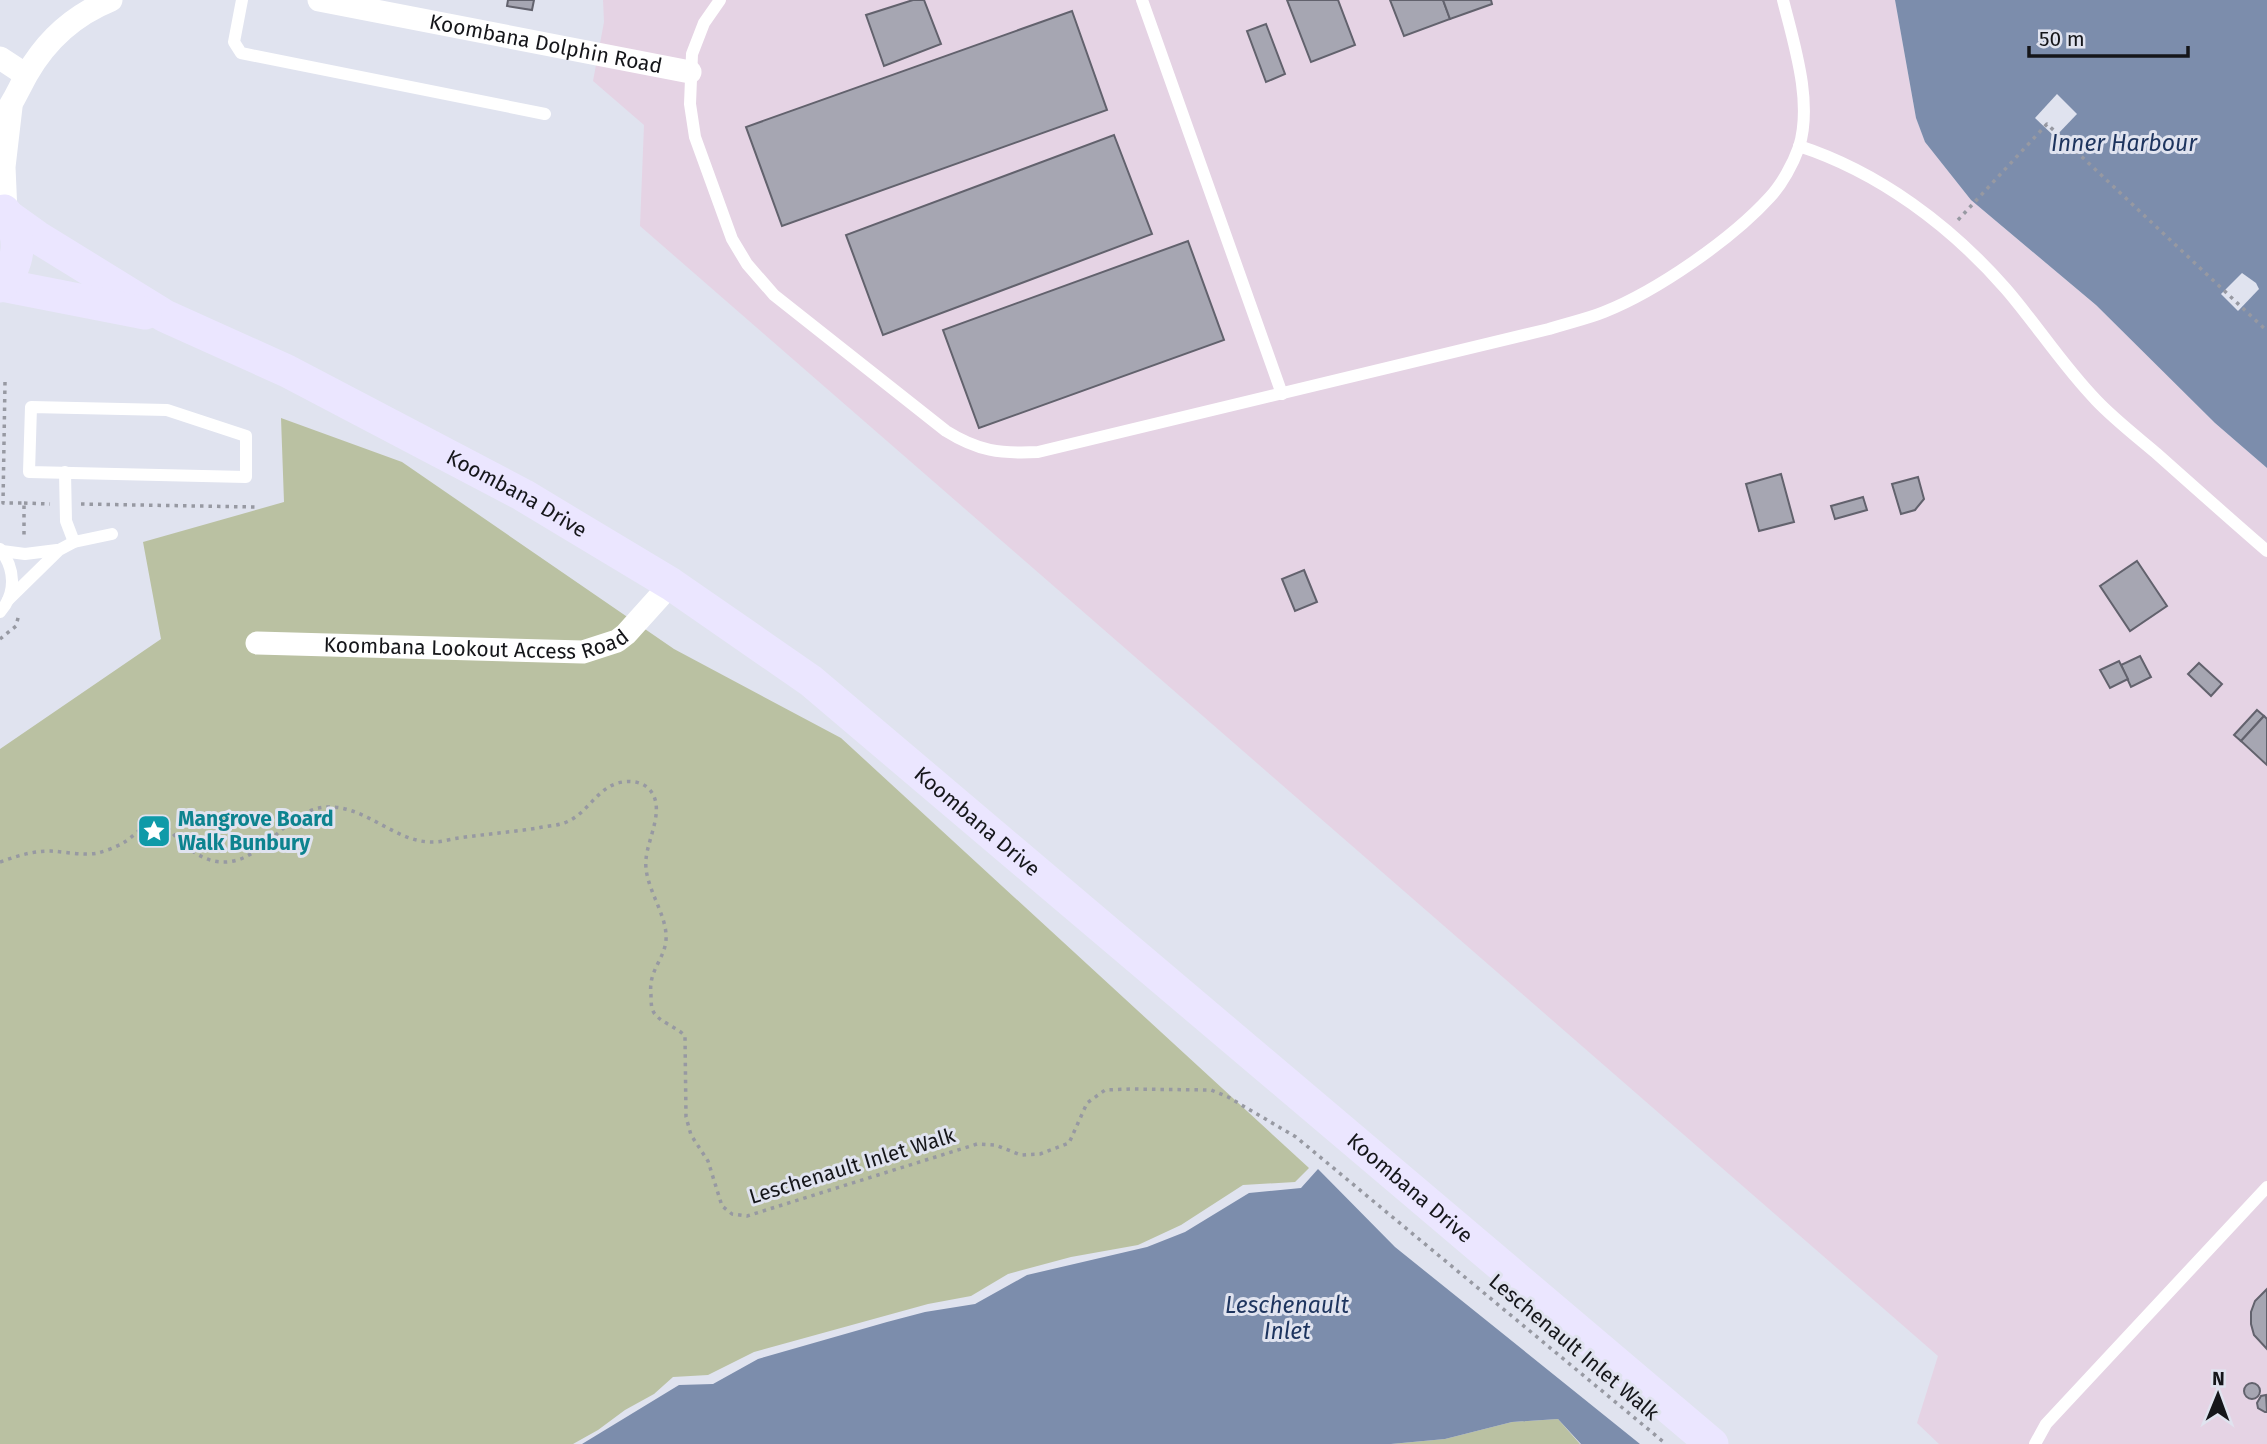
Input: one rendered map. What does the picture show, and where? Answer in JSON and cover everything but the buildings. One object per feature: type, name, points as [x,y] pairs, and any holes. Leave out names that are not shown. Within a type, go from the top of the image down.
[{"type":"main road","points":[[1,285],[16,260],[18,245],[15,230],[5,213]]},
{"type":"main road","name":"Koombana Drive","points":[[5,213],[37,237],[165,316],[287,371],[523,495],[671,584],[811,681],[1712,1444]]},
{"type":"main road","name":"Koombana Drive","points":[[1,285],[165,316]]},
{"type":"street","points":[[5,213],[5,114],[37,58],[61,30],[79,15],[111,0]]},
{"type":"street","name":"Koombana Dolphin Road","points":[[319,0],[690,72]]},
{"type":"street","points":[[0,58],[26,75]]},
{"type":"street","name":"Koombana Lookout Access Road","points":[[257,643],[583,652],[617,641],[671,584]]},
{"type":"lane","points":[[242,0],[234,42],[242,53],[545,114]]},
{"type":"lane","points":[[720,0],[704,23],[692,54],[690,104],[695,137],[732,239],[747,264],[774,295],[946,431],[967,444],[999,452],[1038,453],[1549,329],[1604,312],[1652,289],[1746,220],[1772,195],[1789,169],[1799,146],[1803,125],[1802,85],[1783,0]]},
{"type":"lane","points":[[1142,0],[1282,394]]},
{"type":"lane","points":[[1799,146],[1848,164],[1934,221],[1969,250],[2007,290],[2053,351],[2097,401],[2267,551]]},
{"type":"lane","points":[[31,407],[167,410],[246,436],[246,477],[65,472],[29,472],[31,407]]},
{"type":"lane","points":[[65,472],[66,521],[74,542]]},
{"type":"lane","points":[[0,612],[24,582],[59,550],[74,542],[112,534]]},
{"type":"lane","points":[[1,550],[26,554],[59,550]]},
{"type":"lane","points":[[1,550],[12,575],[8,600]]},
{"type":"lane","points":[[2035,1444],[2046,1424],[2267,1187]]},
{"type":"path","points":[[1962,215],[2047,124],[2267,331]]},
{"type":"path","points":[[5,382],[3,503],[52,504]]},
{"type":"path","points":[[24,503],[24,544]]},
{"type":"path","points":[[79,504],[255,507]]},
{"type":"path","name":"Leschenault Inlet Walk","points":[[0,862],[28,852],[97,854],[123,843],[147,825],[158,822],[165,825],[185,846],[208,860],[225,862],[244,859],[307,811],[328,806],[350,810],[376,820],[412,839],[433,842],[489,836],[564,823],[585,810],[608,787],[628,781],[642,783],[651,790],[657,804],[646,861],[651,889],[666,938],[664,950],[652,974],[652,1010],[661,1020],[677,1027],[685,1035],[685,1117],[691,1135],[708,1161],[722,1206],[732,1214],[747,1216],[977,1144],[995,1146],[1021,1155],[1040,1154],[1069,1143],[1087,1103],[1105,1090],[1211,1090],[1228,1097],[1296,1137],[1666,1444]]},
{"type":"shaded area","points":[[603,0],[1895,0],[1916,118],[1925,142],[1971,200],[2096,305],[2215,423],[2267,468],[2267,1444],[1939,1444],[1917,1423],[1938,1356],[640,226],[644,125],[593,81],[604,22]]},
{"type":"green space","points":[[281,418],[402,462],[674,649],[841,738],[1309,1168],[1295,1182],[1243,1185],[1181,1225],[1138,1245],[1071,1257],[1008,1274],[971,1296],[928,1304],[754,1352],[708,1375],[673,1377],[654,1394],[573,1444],[0,1444],[0,749],[161,639],[143,542],[284,502]]},
{"type":"green space","points":[[1558,1419],[1580,1444],[1391,1444],[1445,1439],[1512,1422]]},
{"type":"water","name":"Inner Harbour","points":[[1895,0],[2267,0],[2267,468],[2215,423],[2096,305],[1971,200],[1925,142],[1916,118]]},
{"type":"water","name":"Leschenault Inlet","points":[[1318,1169],[1395,1247],[1640,1444],[1581,1444],[1558,1419],[1512,1422],[1445,1439],[1391,1444],[582,1444],[679,1385],[713,1384],[758,1359],[925,1312],[975,1304],[1027,1275],[1147,1247],[1185,1232],[1249,1193],[1301,1188]]},
{"type":"pier","points":[[2057,94],[2077,114],[2055,137],[2035,118]]},
{"type":"pier","points":[[2242,273],[2256,283],[2259,289],[2238,311],[2221,294]]},
{"type":"place","name":"Mangrove Board Walk Bunbury","points":[[154,831]]}]
